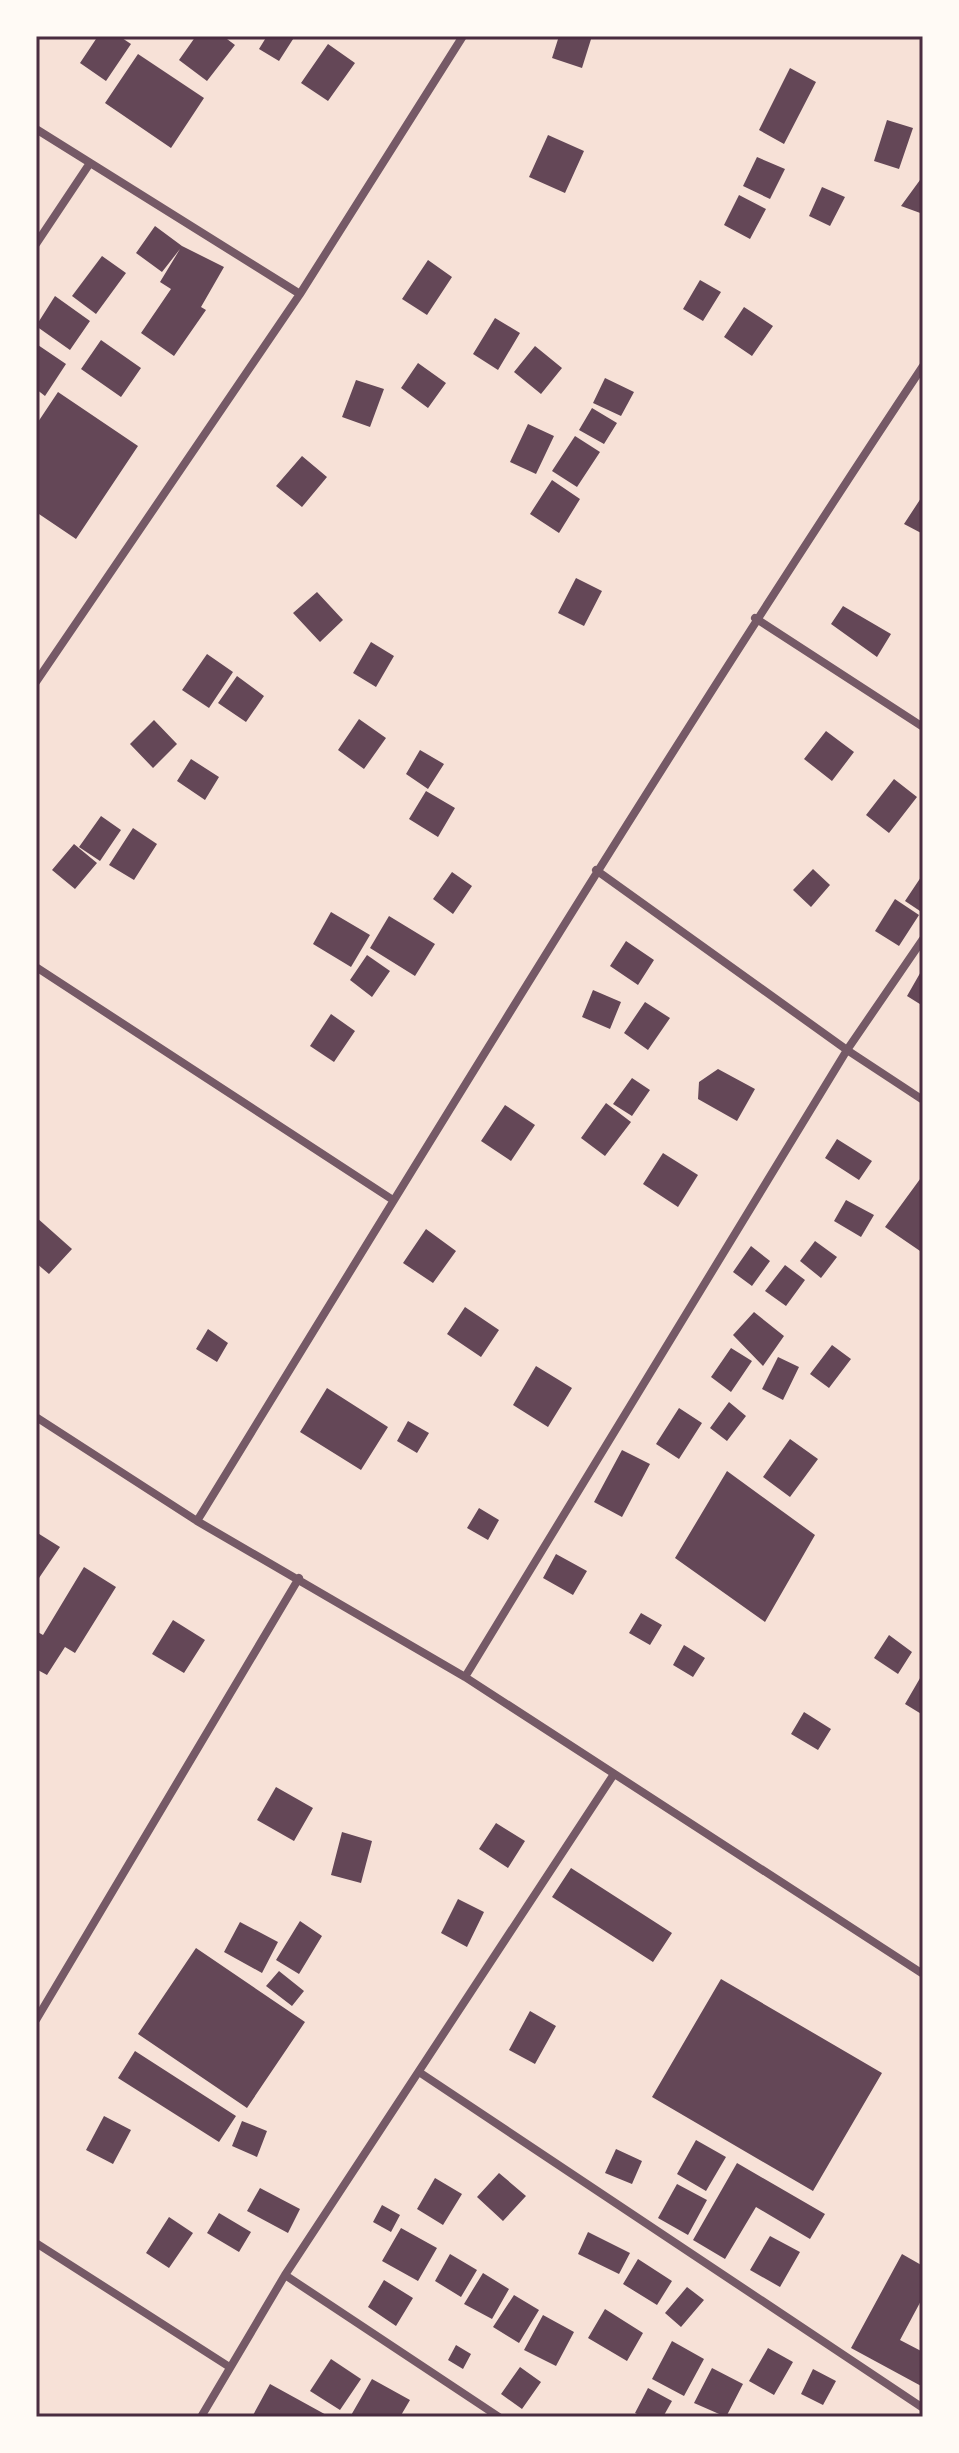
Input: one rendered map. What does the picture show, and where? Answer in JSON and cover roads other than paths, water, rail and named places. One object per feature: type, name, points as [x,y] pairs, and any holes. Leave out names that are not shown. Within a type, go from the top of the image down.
[{"type":"street","points":[[36,682],[300,294],[463,36]]},
{"type":"street","points":[[36,129],[300,294]]},
{"type":"street","points":[[36,244],[90,163]]},
{"type":"street","points":[[197,1521],[596,870],[755,618],[923,366]]},
{"type":"street","points":[[755,618],[923,727]]},
{"type":"street","points":[[596,870],[847,1050],[923,1100]]},
{"type":"street","points":[[465,1677],[847,1050],[923,939]]},
{"type":"street","points":[[36,967],[393,1200]]},
{"type":"street","points":[[36,1417],[197,1521],[465,1677],[923,1974]]},
{"type":"street","points":[[36,2020],[299,1578]]},
{"type":"street","points":[[201,2417],[228,2366],[285,2275],[614,1774]]},
{"type":"street","points":[[419,2072],[923,2408]]},
{"type":"street","points":[[36,2243],[228,2366]]},
{"type":"street","points":[[285,2275],[499,2417]]}]
